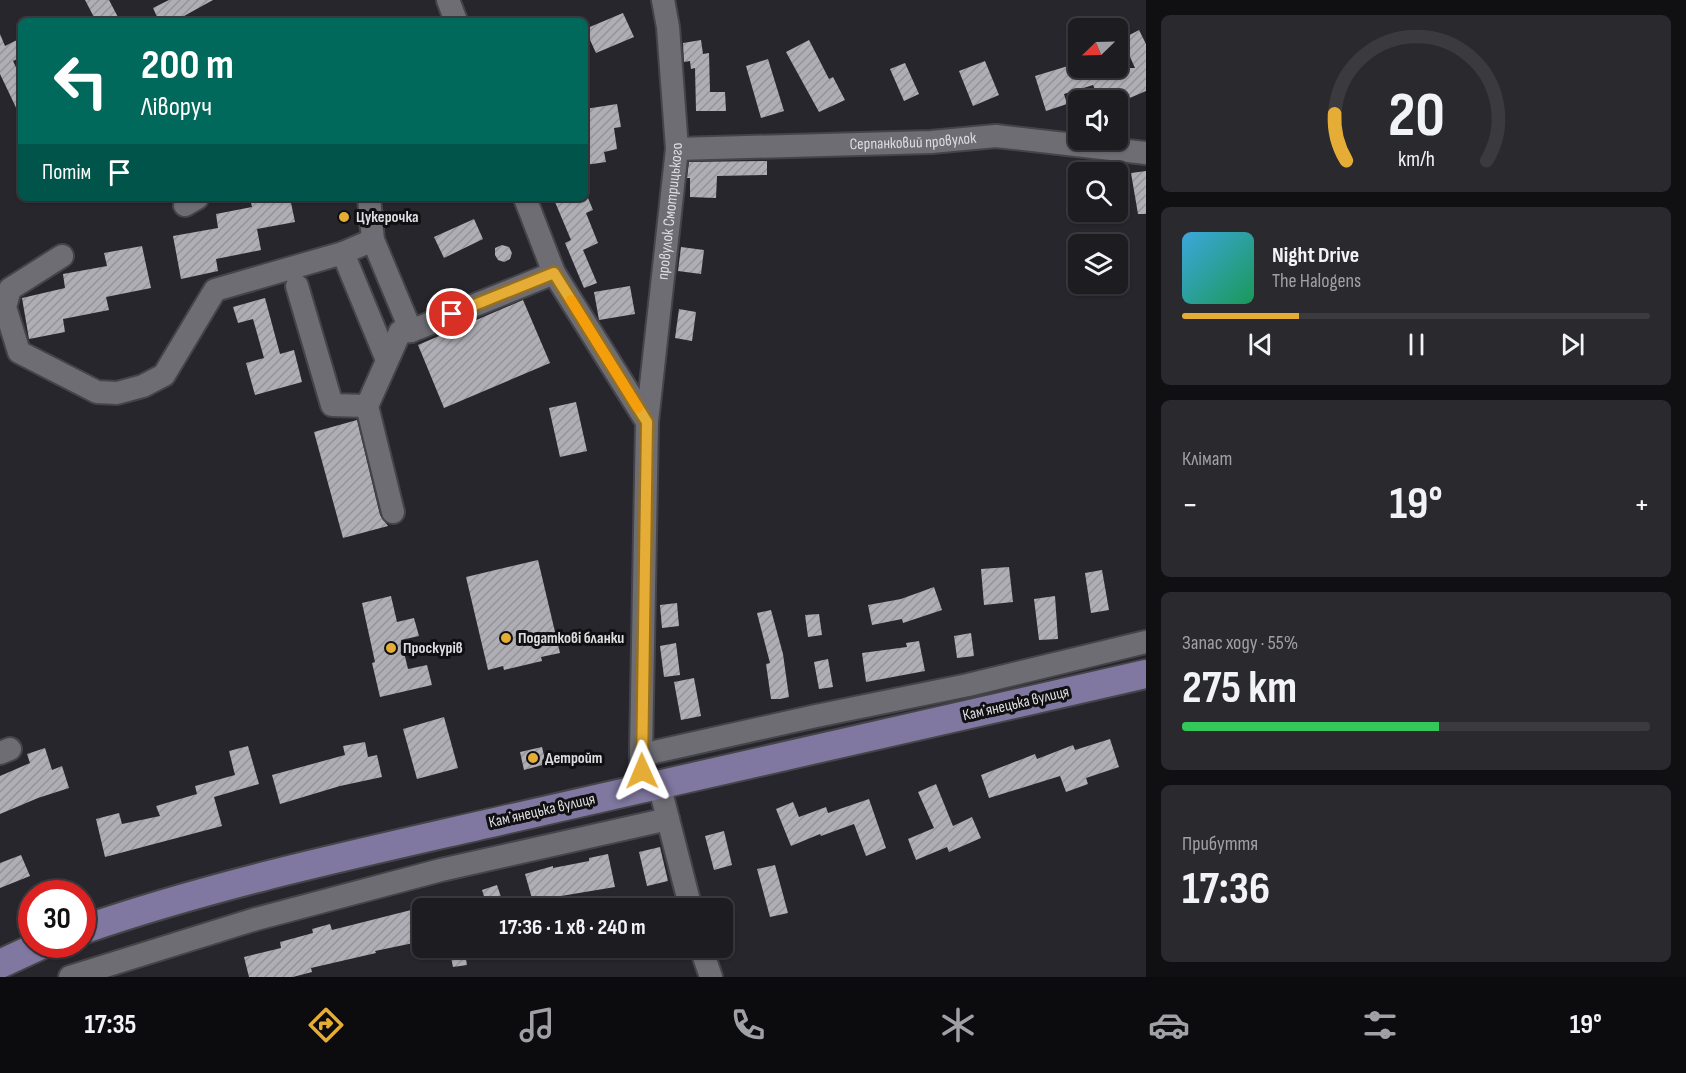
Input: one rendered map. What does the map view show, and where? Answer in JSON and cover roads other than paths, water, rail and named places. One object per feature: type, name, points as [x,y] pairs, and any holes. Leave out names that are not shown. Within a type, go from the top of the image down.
[{"type":"main road","name":"Камʼянецька вулиця","points":[[96,925],[154,906],[263,876],[1146,674]]},
{"type":"main road","points":[[0,964],[18,956]]},
{"type":"street","points":[[448,0],[455,18]]},
{"type":"street","name":"провулок Смотрицького","points":[[663,0],[668,27],[677,149],[647,422],[641,756],[651,786],[668,819],[688,898]]},
{"type":"street","name":"Серпанковий провулок","points":[[677,149],[931,142],[996,136],[1146,153]]},
{"type":"street","points":[[369,201],[373,240],[411,331]]},
{"type":"street","points":[[526,201],[554,273],[647,422]]},
{"type":"street","points":[[62,256],[10,289],[5,307],[19,352],[97,392],[117,393],[143,386],[164,375],[215,290],[343,253],[373,240]]},
{"type":"street","points":[[343,253],[387,360]]},
{"type":"street","points":[[393,512],[367,406],[400,332],[411,331],[554,273]]},
{"type":"street","points":[[297,286],[332,405],[367,406]]},
{"type":"street","points":[[641,756],[816,716],[968,685],[1146,642]]},
{"type":"street","points":[[70,977],[256,919],[441,870],[668,819]]},
{"type":"street","points":[[704,958],[711,977]]},
{"type":"place","name":"Цукерочка","points":[[344,217]]},
{"type":"place","name":"Податкові бланки","points":[[506,638]]},
{"type":"place","name":"Проскурів","points":[[391,648]]},
{"type":"place","name":"Детройт","points":[[533,758]]}]
